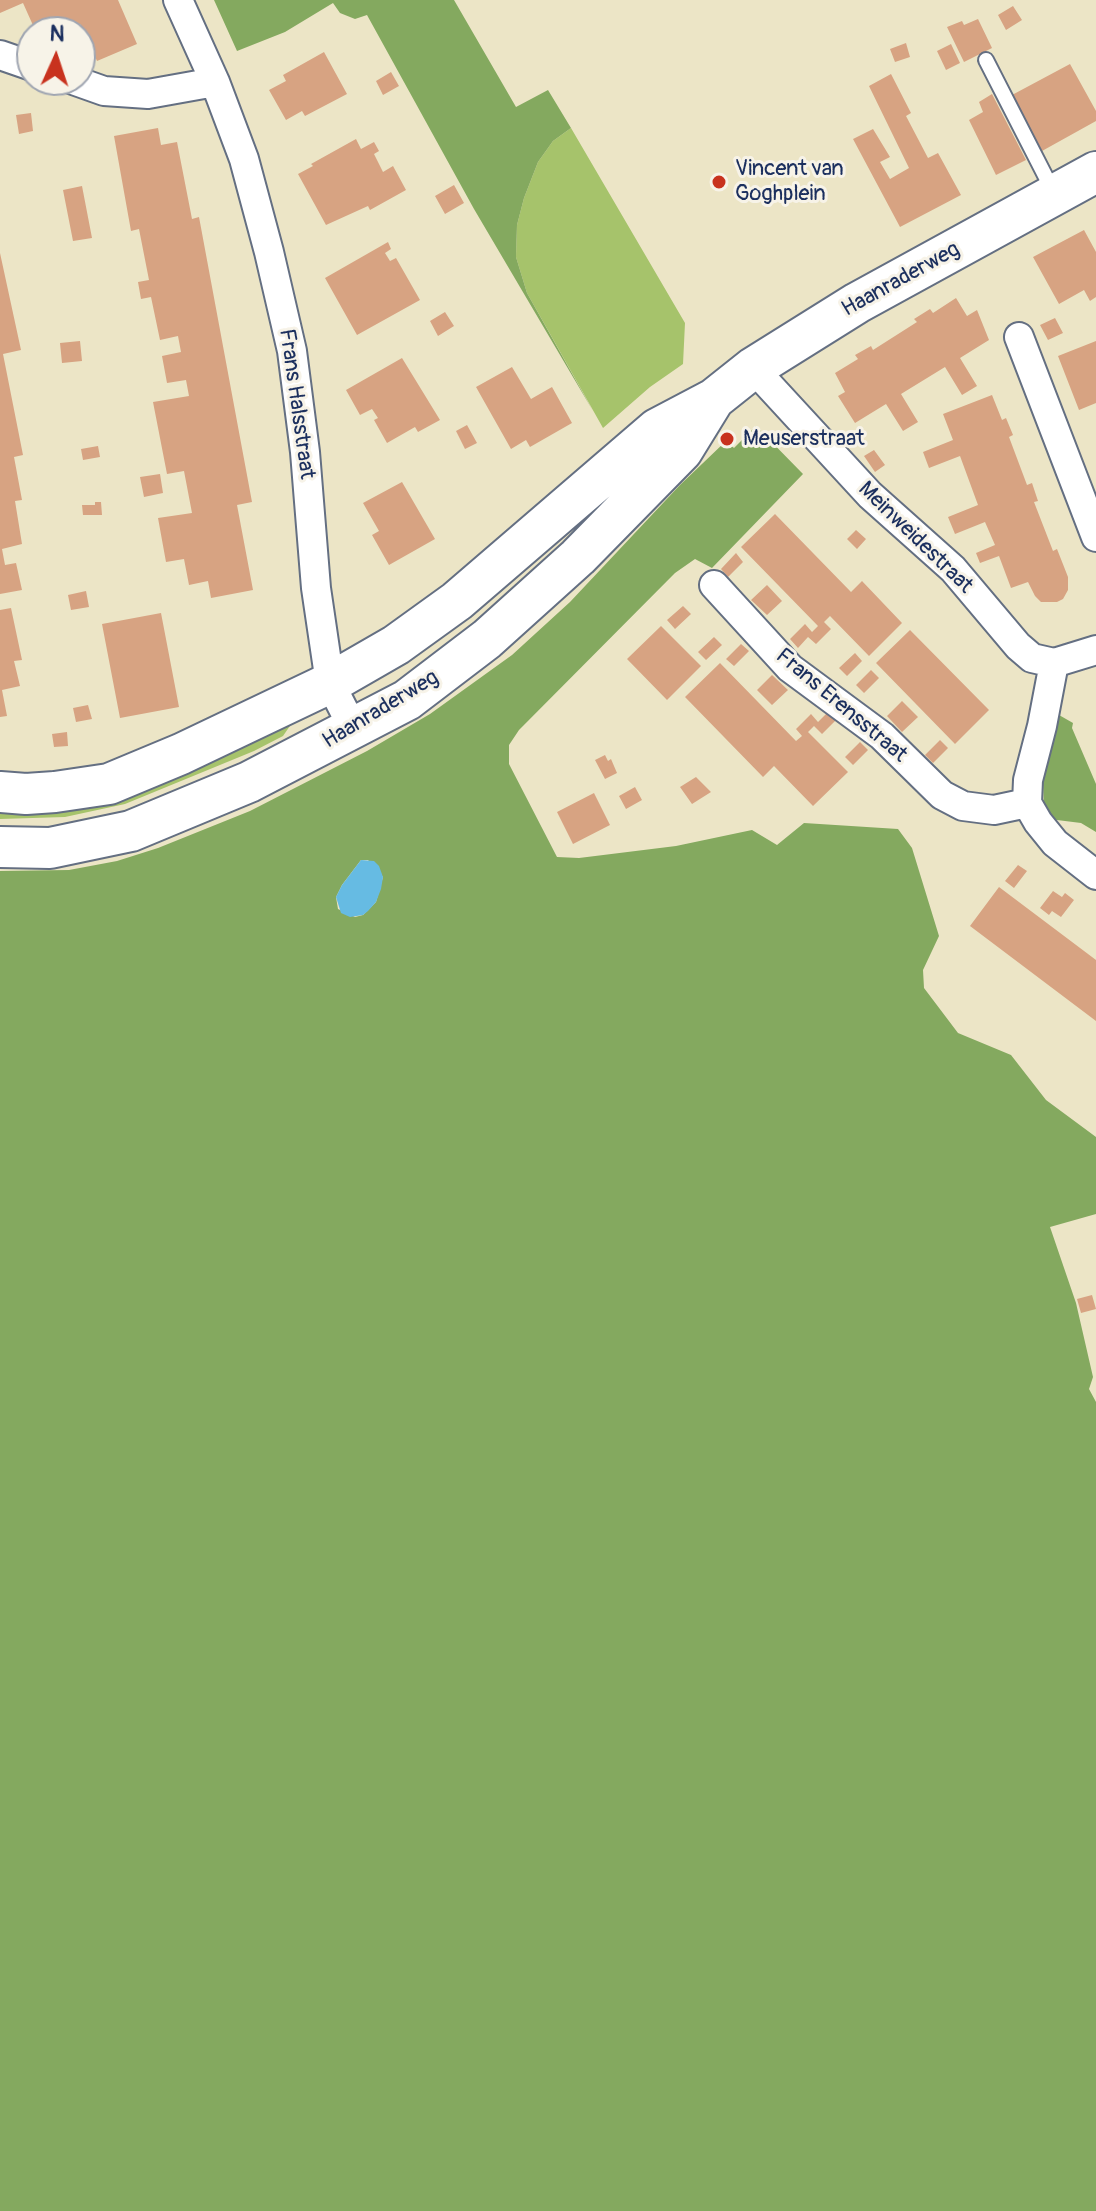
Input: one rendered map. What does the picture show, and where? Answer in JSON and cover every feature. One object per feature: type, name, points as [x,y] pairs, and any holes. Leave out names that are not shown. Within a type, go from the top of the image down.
[{"type":"street","name":"Frans Halsstraat","points":[[178,0],[215,82],[244,159],[292,351],[305,452],[316,588],[330,683],[354,730]]},
{"type":"street","points":[[96,88],[148,94],[215,82]]},
{"type":"street","name":"Haanraderweg","points":[[0,792],[55,792],[109,784],[181,754],[330,683],[396,645],[457,601],[657,429],[714,399],[753,368],[857,303],[1096,172]]},
{"type":"street","points":[[1019,337],[1096,537]]},
{"type":"street","name":"Meinweidestraat","points":[[753,368],[870,495],[953,569],[1018,646],[1032,658],[1054,663]]},
{"type":"street","name":"Haanraderweg","points":[[0,847],[50,848],[131,831],[249,782],[407,700],[450,669],[578,557],[682,451],[714,399]]},
{"type":"street","name":"Frans Erensstraat","points":[[714,585],[790,668],[882,736],[942,795],[963,806],[994,810],[1027,803]]},
{"type":"street","points":[[1096,650],[1054,663],[1028,780],[1027,803],[1055,843],[1096,875]]},
{"type":"lane","points":[[986,60],[1055,195]]},
{"type":"green space","points":[[214,0],[454,0],[516,107],[548,90],[571,128],[553,141],[538,162],[517,225],[516,257],[527,293],[593,411],[474,209],[367,15],[355,19],[340,13],[333,3],[285,32],[237,51]]},
{"type":"green space","points":[[571,128],[685,323],[683,364],[650,387],[603,428],[527,293],[516,257],[517,225],[538,162],[553,141]]},
{"type":"green space","points":[[756,426],[803,474],[712,568],[695,559],[675,573],[519,730],[509,745],[509,764],[557,857],[579,858],[676,846],[752,830],[777,845],[804,823],[898,829],[912,848],[939,936],[923,970],[924,988],[958,1033],[1011,1055],[1046,1100],[1096,1137],[1096,1214],[1050,1227],[1076,1303],[1093,1377],[1089,1389],[1096,1402],[1096,2211],[0,2211],[0,871],[69,870],[117,861],[158,848],[250,811],[367,751],[430,714],[512,655],[570,602],[680,485],[726,441],[734,448]],"holes":[[[361,860],[368,860],[383,877],[376,902],[363,915],[355,917],[338,909],[336,897]]]},
{"type":"green space","points":[[1059,715],[1073,723],[1072,728],[1096,784],[1096,832],[1081,823],[1049,819],[1044,808],[1043,783]]},
{"type":"green space","points":[[294,720],[283,736],[254,751],[125,804],[65,817],[0,819],[0,806]]},
{"type":"water","points":[[361,860],[374,861],[379,866],[383,877],[381,889],[368,911],[350,917],[341,913],[336,897]]},
{"type":"building","points":[[0,0],[118,0],[137,44],[97,61],[96,16],[29,16],[23,3],[0,13]]},
{"type":"building","points":[[1013,6],[1022,20],[1006,30],[998,15]]},
{"type":"building","points":[[978,19],[992,48],[964,62],[947,27]]},
{"type":"building","points":[[906,43],[910,57],[895,62],[890,49]]},
{"type":"building","points":[[951,44],[960,63],[946,70],[937,51]]},
{"type":"building","points":[[324,52],[347,94],[305,116],[302,111],[286,120],[269,90],[286,81],[283,75]]},
{"type":"building","points":[[1070,64],[1096,111],[1096,121],[1042,151],[1012,95]]},
{"type":"building","points":[[391,72],[399,86],[383,95],[376,81]]},
{"type":"building","points":[[891,74],[911,113],[906,116],[928,158],[938,153],[961,195],[900,227],[853,139],[873,129],[890,157],[880,162],[890,179],[909,168],[869,86]]},
{"type":"building","points":[[992,94],[1026,160],[996,175],[969,120],[983,112],[979,102]]},
{"type":"building","points":[[31,113],[33,131],[19,134],[16,115]]},
{"type":"building","points":[[158,128],[161,145],[177,142],[192,219],[199,217],[252,502],[237,505],[253,590],[211,598],[208,581],[189,585],[184,559],[166,562],[158,518],[192,513],[184,471],[167,474],[153,402],[189,396],[186,380],[167,383],[162,356],[181,352],[178,336],[160,340],[151,297],[141,299],[138,282],[149,280],[139,229],[131,231],[114,136]]},
{"type":"building","points":[[356,139],[361,149],[374,142],[379,151],[374,154],[383,172],[393,166],[406,190],[370,210],[368,206],[326,225],[298,174]]},
{"type":"building","points":[[454,185],[464,203],[445,214],[435,196]]},
{"type":"building","points":[[82,186],[92,238],[73,241],[63,190]]},
{"type":"building","points":[[1084,230],[1096,252],[1096,297],[1090,301],[1084,290],[1059,304],[1033,257]]},
{"type":"building","points":[[388,242],[391,249],[385,253],[390,261],[396,258],[420,300],[357,335],[325,278]]},
{"type":"building","points":[[0,253],[21,350],[3,354],[23,455],[14,457],[22,500],[15,501],[22,544],[2,549],[5,565],[16,563],[22,590],[0,594]]},
{"type":"building","points":[[956,298],[967,316],[977,310],[989,340],[960,358],[977,386],[962,395],[945,367],[901,394],[918,422],[903,431],[886,404],[855,423],[838,396],[845,392],[835,373],[858,359],[855,355],[871,346],[873,350],[917,322],[914,319],[930,309],[933,313]]},
{"type":"building","points":[[445,312],[454,326],[438,336],[430,321]]},
{"type":"building","points":[[1055,318],[1063,333],[1048,340],[1040,325]]},
{"type":"building","points":[[80,341],[82,361],[62,363],[60,343]]},
{"type":"building","points":[[1096,341],[1096,403],[1079,410],[1058,356]]},
{"type":"building","points":[[402,358],[440,420],[418,432],[415,427],[387,443],[374,420],[378,418],[372,409],[360,415],[346,390]]},
{"type":"building","points":[[512,367],[531,399],[552,387],[572,423],[530,447],[526,440],[511,449],[476,387]]},
{"type":"building","points":[[992,395],[1002,420],[1006,418],[1013,435],[1009,437],[1027,485],[1032,483],[1038,501],[1034,502],[1053,551],[1057,549],[1068,577],[1068,590],[1057,602],[1041,602],[1028,582],[1011,588],[999,556],[980,563],[976,553],[995,545],[985,522],[955,534],[948,517],[978,505],[960,456],[929,468],[923,452],[953,440],[943,414]]},
{"type":"building","points":[[467,425],[477,443],[465,449],[456,431]]},
{"type":"building","points":[[98,446],[100,457],[83,460],[81,449]]},
{"type":"building","points":[[874,450],[885,465],[875,472],[864,456]]},
{"type":"building","points":[[160,474],[163,493],[144,497],[140,477]]},
{"type":"building","points":[[402,482],[435,539],[389,565],[372,535],[379,531],[363,503]]},
{"type":"building","points":[[95,502],[101,502],[102,515],[83,515],[82,505],[95,505]]},
{"type":"building","points":[[775,514],[851,592],[862,581],[902,623],[869,656],[830,616],[824,622],[831,629],[816,644],[808,637],[798,648],[790,639],[805,624],[812,632],[818,626],[741,547]]},
{"type":"building","points":[[856,530],[866,539],[857,549],[847,539]]},
{"type":"building","points":[[736,553],[743,562],[728,577],[721,569]]},
{"type":"building","points":[[767,585],[782,601],[767,615],[751,600]]},
{"type":"building","points":[[86,591],[89,607],[71,610],[68,595]]},
{"type":"building","points":[[683,606],[691,614],[675,629],[667,620]]},
{"type":"building","points":[[11,608],[22,660],[14,661],[20,686],[2,690],[7,716],[0,717],[0,610]]},
{"type":"building","points":[[161,613],[179,707],[120,718],[102,624]]},
{"type":"building","points":[[661,626],[701,666],[667,700],[627,659]]},
{"type":"building","points":[[910,630],[989,710],[955,744],[876,663]]},
{"type":"building","points":[[714,637],[722,645],[706,660],[698,652]]},
{"type":"building","points":[[741,644],[749,651],[734,666],[726,659]]},
{"type":"building","points":[[855,653],[862,661],[847,676],[839,668]]},
{"type":"building","points":[[720,663],[796,741],[802,736],[796,729],[811,714],[818,722],[829,711],[837,719],[822,734],[814,726],[808,732],[848,772],[813,806],[774,766],[763,777],[685,697]]},
{"type":"building","points":[[871,670],[879,678],[864,693],[856,685]]},
{"type":"building","points":[[772,675],[788,690],[772,705],[757,690]]},
{"type":"building","points":[[902,701],[918,717],[902,732],[887,716]]},
{"type":"building","points":[[88,705],[92,719],[76,722],[73,708]]},
{"type":"building","points":[[67,732],[68,746],[54,747],[52,734]]},
{"type":"building","points":[[940,740],[948,748],[933,763],[925,755]]},
{"type":"building","points":[[860,742],[868,750],[853,765],[845,757]]},
{"type":"building","points":[[605,755],[608,761],[611,759],[617,773],[605,779],[595,760]]},
{"type":"building","points":[[696,777],[711,792],[692,804],[680,787]]},
{"type":"building","points":[[635,787],[642,800],[626,809],[619,796]]},
{"type":"building","points":[[594,793],[610,825],[573,844],[557,812]]},
{"type":"building","points":[[1018,865],[1027,871],[1014,888],[1005,881]]},
{"type":"building","points":[[999,887],[1096,960],[1096,1021],[970,926]]},
{"type":"building","points":[[1053,891],[1062,897],[1065,893],[1074,900],[1061,917],[1052,911],[1049,915],[1040,908]]},
{"type":"building","points":[[1092,1295],[1096,1309],[1081,1313],[1077,1299]]},
{"type":"place","name":"Vincent van Goghplein","points":[[719,182]]},
{"type":"place","name":"Meuserstraat","points":[[727,439]]}]
